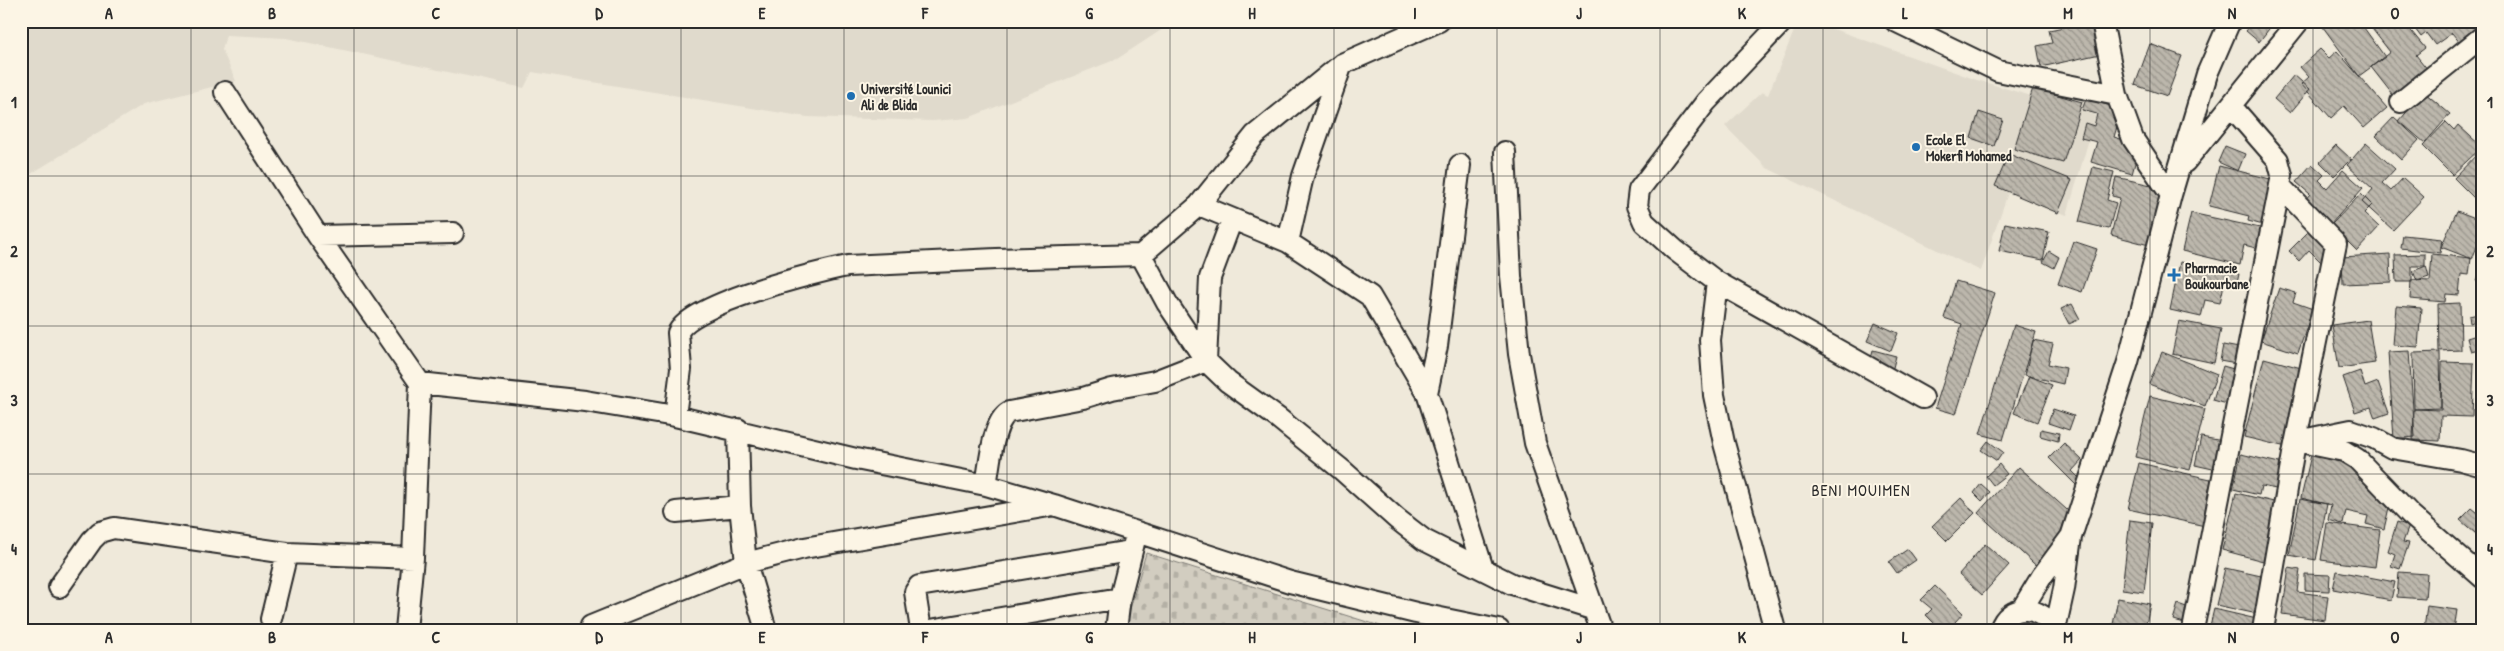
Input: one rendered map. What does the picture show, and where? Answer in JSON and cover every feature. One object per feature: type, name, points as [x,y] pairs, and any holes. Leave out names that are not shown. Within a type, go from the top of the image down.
[{"type":"street","points":[[675,416],[681,369],[679,328],[692,318],[740,296],[848,266],[1142,255],[1199,205],[1255,134],[1342,64],[1439,21]]},
{"type":"street","points":[[1783,21],[1706,102],[1640,190],[1637,206],[1644,222],[1675,250],[1717,282],[1923,398]]},
{"type":"street","points":[[1895,21],[1998,70],[2117,95]]},
{"type":"street","points":[[2102,21],[2117,95],[2133,138],[2172,195]]},
{"type":"street","points":[[2054,630],[2064,589],[2071,537],[2128,362],[2179,169],[2207,74],[2230,21]]},
{"type":"street","points":[[2179,169],[2298,21]]},
{"type":"street","points":[[2401,102],[2483,36]]},
{"type":"street","points":[[1288,242],[1304,176],[1342,64]]},
{"type":"street","points":[[225,92],[318,236],[420,383],[413,558],[406,630]]},
{"type":"street","points":[[2193,630],[2282,175],[2278,160],[2231,106]]},
{"type":"street","points":[[1506,152],[1511,276],[1519,354],[1534,443],[1601,630]]},
{"type":"street","points":[[1427,393],[1437,346],[1460,166]]},
{"type":"street","points":[[2262,630],[2296,441],[2336,244],[2280,186]]},
{"type":"street","points":[[1199,205],[1288,242],[1370,296],[1427,393],[1483,570]]},
{"type":"street","points":[[1206,361],[1210,278],[1232,218]]},
{"type":"street","points":[[318,236],[453,233]]},
{"type":"street","points":[[1142,255],[1167,303],[1206,361],[1228,382],[1278,418],[1424,540],[1512,584],[1592,609]]},
{"type":"street","points":[[1717,282],[1710,340],[1714,396],[1724,443],[1775,630]]},
{"type":"street","points":[[986,485],[997,426],[1002,416],[1009,412],[1083,398],[1112,389],[1154,381],[1206,361]]},
{"type":"street","points":[[420,383],[585,401],[675,416],[738,429],[856,459],[986,485],[1054,505],[1134,542],[1416,613],[1499,630]]},
{"type":"street","points":[[738,429],[740,506],[746,563],[766,630]]},
{"type":"street","points":[[2296,441],[2351,430],[2374,438],[2392,448],[2462,460],[2483,466]]},
{"type":"street","points":[[2296,441],[2344,450],[2357,459],[2411,515],[2483,578]]},
{"type":"street","points":[[591,626],[746,563],[804,548],[1054,505]]},
{"type":"street","points":[[676,512],[740,506]]},
{"type":"street","points":[[59,587],[92,540],[100,532],[114,528],[287,553],[413,558]]},
{"type":"street","points":[[2022,609],[2042,576],[2071,537]]},
{"type":"street","points":[[1116,630],[1120,598],[1134,542]]},
{"type":"street","points":[[921,630],[915,592],[919,586],[1134,542]]},
{"type":"street","points":[[271,619],[287,553]]},
{"type":"street","points":[[930,630],[1120,598]]},
{"type":"street","points":[[2000,630],[2010,614],[2022,609],[2033,610],[2042,614],[2050,622],[2054,630]]},
{"type":"shaded area","name":"Université Lounici Ali de Blida","points":[[21,21],[1175,21],[1117,59],[968,118],[933,121],[807,117],[532,72],[524,88],[286,38],[226,35],[222,50],[236,81],[144,104],[21,180]]},
{"type":"shaded area","name":"Ecole El Mokerfi Mohamed","points":[[1798,21],[1811,21],[1977,80],[2096,115],[2067,215],[2008,193],[1981,271],[1767,168],[1725,126],[1762,92],[1768,95]]},
{"type":"green space","points":[[1146,553],[1393,630],[1124,630]]},
{"type":"building","points":[[2093,21],[2100,54],[2041,67],[2037,46],[2052,43],[2049,30]]},
{"type":"building","points":[[2127,21],[2161,21],[2159,28]]},
{"type":"building","points":[[2254,21],[2275,21],[2259,42],[2246,31]]},
{"type":"building","points":[[2331,21],[2359,21],[2385,57],[2359,76],[2323,27]]},
{"type":"building","points":[[2366,21],[2403,21],[2425,48],[2416,55],[2432,75],[2396,99],[2371,67],[2390,52]]},
{"type":"building","points":[[2409,21],[2471,21],[2478,31],[2461,44],[2452,33],[2435,45],[2426,33],[2421,37]]},
{"type":"building","points":[[2150,44],[2182,56],[2167,96],[2135,85]]},
{"type":"building","points":[[2320,49],[2329,58],[2337,51],[2387,108],[2364,128],[2344,106],[2331,118],[2301,84],[2309,77],[2300,67]]},
{"type":"building","points":[[2483,63],[2483,76],[2476,69]]},
{"type":"building","points":[[2294,75],[2310,89],[2290,113],[2274,99]]},
{"type":"building","points":[[2033,88],[2082,102],[2063,163],[2014,149]]},
{"type":"building","points":[[2424,92],[2450,114],[2425,143],[2399,121]]},
{"type":"building","points":[[2086,99],[2122,109],[2114,137],[2140,145],[2132,174],[2091,162],[2097,142],[2081,138],[2085,123],[2094,126],[2097,114],[2082,110]]},
{"type":"building","points":[[1979,112],[2003,120],[1994,146],[1971,138]]},
{"type":"building","points":[[2394,117],[2419,140],[2401,160],[2376,136]]},
{"type":"building","points":[[2446,122],[2454,130],[2458,125],[2482,147],[2452,175],[2423,146]]},
{"type":"building","points":[[2366,143],[2395,169],[2382,183],[2391,191],[2403,178],[2424,197],[2393,230],[2362,202],[2373,189],[2347,165]]},
{"type":"building","points":[[2336,145],[2351,159],[2334,176],[2320,162]]},
{"type":"building","points":[[2225,146],[2245,154],[2238,171],[2218,162]]},
{"type":"building","points":[[2482,149],[2483,195],[2477,201],[2454,178]]},
{"type":"building","points":[[2009,154],[2072,180],[2058,213],[1995,186]]},
{"type":"building","points":[[2312,164],[2324,175],[2319,180],[2327,188],[2343,170],[2363,188],[2330,225],[2303,202],[2310,194],[2296,182]]},
{"type":"building","points":[[2219,166],[2278,181],[2267,226],[2248,221],[2249,216],[2209,206]]},
{"type":"building","points":[[2093,167],[2114,172],[2107,200],[2116,203],[2109,229],[2079,222]]},
{"type":"building","points":[[2116,177],[2164,188],[2149,245],[2111,235],[2120,198],[2112,196]]},
{"type":"building","points":[[2361,194],[2372,205],[2364,213],[2379,227],[2357,251],[2331,225]]},
{"type":"building","points":[[2457,211],[2483,221],[2483,232],[2472,259],[2441,247]]},
{"type":"building","points":[[2191,213],[2269,230],[2264,250],[2244,245],[2240,265],[2182,251]]},
{"type":"building","points":[[2005,223],[2049,232],[2043,260],[1999,251]]},
{"type":"building","points":[[2312,228],[2337,252],[2324,265],[2309,250],[2299,261],[2289,251]]},
{"type":"building","points":[[2403,235],[2442,239],[2440,253],[2401,248]]},
{"type":"building","points":[[2073,241],[2097,249],[2082,292],[2058,284]]},
{"type":"building","points":[[2049,251],[2059,257],[2054,268],[2043,262]]},
{"type":"building","points":[[2390,254],[2391,282],[2343,284],[2342,257]]},
{"type":"building","points":[[2425,254],[2425,266],[2412,266],[2412,282],[2396,282],[2395,255]]},
{"type":"building","points":[[2432,254],[2471,258],[2469,275],[2461,274],[2459,295],[2446,294],[2445,302],[2410,299],[2411,280],[2430,281]]},
{"type":"building","points":[[2180,262],[2239,274],[2237,283],[2225,280],[2220,303],[2205,300],[2201,317],[2170,310]]},
{"type":"building","points":[[2426,266],[2429,277],[2417,281],[2413,271]]},
{"type":"building","points":[[2483,269],[2483,284],[2476,281]]},
{"type":"building","points":[[1956,281],[1995,293],[1956,414],[1935,408],[1962,324],[1944,318]]},
{"type":"building","points":[[2279,288],[2296,293],[2293,302],[2313,309],[2298,353],[2261,341]]},
{"type":"building","points":[[2460,303],[2461,350],[2439,351],[2438,304]]},
{"type":"building","points":[[2072,304],[2080,319],[2069,324],[2061,309]]},
{"type":"building","points":[[2396,306],[2421,308],[2418,347],[2393,345]]},
{"type":"building","points":[[2483,313],[2483,349],[2471,352],[2467,338],[2480,334],[2476,321],[2470,323],[2469,316]]},
{"type":"building","points":[[2368,320],[2375,363],[2339,368],[2332,325]]},
{"type":"building","points":[[2179,321],[2221,329],[2214,363],[2172,354]]},
{"type":"building","points":[[1875,323],[1898,333],[1891,351],[1867,341]]},
{"type":"building","points":[[2014,325],[2036,332],[2003,440],[1980,434]]},
{"type":"building","points":[[2033,340],[2053,344],[2048,364],[2066,368],[2063,384],[2025,375]]},
{"type":"building","points":[[2223,345],[2239,348],[2236,364],[2220,361]]},
{"type":"building","points":[[1873,350],[1896,356],[1890,379],[1867,373]]},
{"type":"building","points":[[2409,351],[2415,437],[2394,439],[2388,352]]},
{"type":"building","points":[[2162,352],[2217,374],[2205,406],[2149,384]]},
{"type":"building","points":[[2440,352],[2441,408],[2414,409],[2413,353]]},
{"type":"building","points":[[2264,358],[2305,369],[2295,449],[2244,437]]},
{"type":"building","points":[[2442,362],[2474,363],[2472,417],[2441,416],[2440,441],[2413,440],[2414,409],[2441,410]]},
{"type":"building","points":[[2223,366],[2237,370],[2227,404],[2213,400]]},
{"type":"building","points":[[2360,371],[2365,387],[2378,382],[2389,413],[2375,418],[2371,407],[2355,412],[2343,377]]},
{"type":"building","points":[[2029,376],[2052,385],[2037,422],[2014,413]]},
{"type":"building","points":[[2150,396],[2205,409],[2190,470],[2135,457]]},
{"type":"building","points":[[2053,409],[2074,416],[2069,430],[2048,423]]},
{"type":"building","points":[[2041,429],[2059,433],[2058,441],[2040,436]]},
{"type":"building","points":[[2201,437],[2223,441],[2217,470],[2195,465]]},
{"type":"building","points":[[1988,441],[2003,452],[1997,461],[1981,450]]},
{"type":"building","points":[[2064,443],[2082,460],[2072,471],[2084,483],[2079,488],[2049,458]]},
{"type":"building","points":[[2241,454],[2292,466],[2286,491],[2261,486],[2259,495],[2233,489]]},
{"type":"building","points":[[2311,455],[2362,467],[2359,480],[2382,485],[2391,499],[2384,529],[2366,524],[2368,516],[2346,511],[2343,524],[2328,520],[2331,505],[2301,498]]},
{"type":"building","points":[[2139,463],[2215,480],[2205,526],[2128,509]]},
{"type":"building","points":[[1999,464],[2007,474],[1993,485],[1986,476]]},
{"type":"building","points":[[2019,467],[2085,526],[2043,572],[1978,513]]},
{"type":"building","points":[[1981,484],[1990,492],[1982,501],[1974,493]]},
{"type":"building","points":[[2236,493],[2278,503],[2263,561],[2222,550]]},
{"type":"building","points":[[1961,498],[1975,513],[1947,541],[1932,526]]},
{"type":"building","points":[[2300,499],[2327,504],[2316,560],[2289,555]]},
{"type":"building","points":[[2472,508],[2483,517],[2483,540],[2460,520]]},
{"type":"building","points":[[2130,520],[2152,523],[2144,592],[2122,589]]},
{"type":"building","points":[[2397,522],[2409,526],[2403,542],[2409,543],[2400,569],[2391,566],[2395,554],[2388,551]]},
{"type":"building","points":[[2327,523],[2380,530],[2375,567],[2321,560]]},
{"type":"building","points":[[1985,544],[2009,565],[1982,595],[1959,574]]},
{"type":"building","points":[[1908,549],[1916,560],[1897,573],[1889,562]]},
{"type":"building","points":[[2225,568],[2270,578],[2262,615],[2216,605]]},
{"type":"building","points":[[2289,568],[2300,570],[2297,592],[2328,596],[2325,620],[2282,614]]},
{"type":"building","points":[[2337,571],[2395,582],[2391,600],[2333,589]]},
{"type":"building","points":[[2399,572],[2427,574],[2425,599],[2397,597]]},
{"type":"building","points":[[2305,574],[2330,575],[2329,591],[2305,590]]},
{"type":"building","points":[[1935,586],[1963,613],[1948,630],[1941,630],[1926,615],[1932,609],[1921,600]]},
{"type":"building","points":[[2118,598],[2150,604],[2145,630],[2112,630]]},
{"type":"building","points":[[2178,604],[2192,609],[2187,624],[2173,620]]},
{"type":"building","points":[[2427,606],[2457,610],[2454,630],[2424,629]]},
{"type":"building","points":[[2214,609],[2261,620],[2258,630],[2209,630]]},
{"type":"place","name":"Université Lounici Ali de Blida","points":[[851,96]]},
{"type":"place","name":"Ecole El Mokerfi Mohamed","points":[[1916,147]]},
{"type":"place","name":"Pharmacie Boukourbane","points":[[2174,275]]},
{"type":"district","name":"BENI MOUIMEN","points":[[1861,490]]}]
